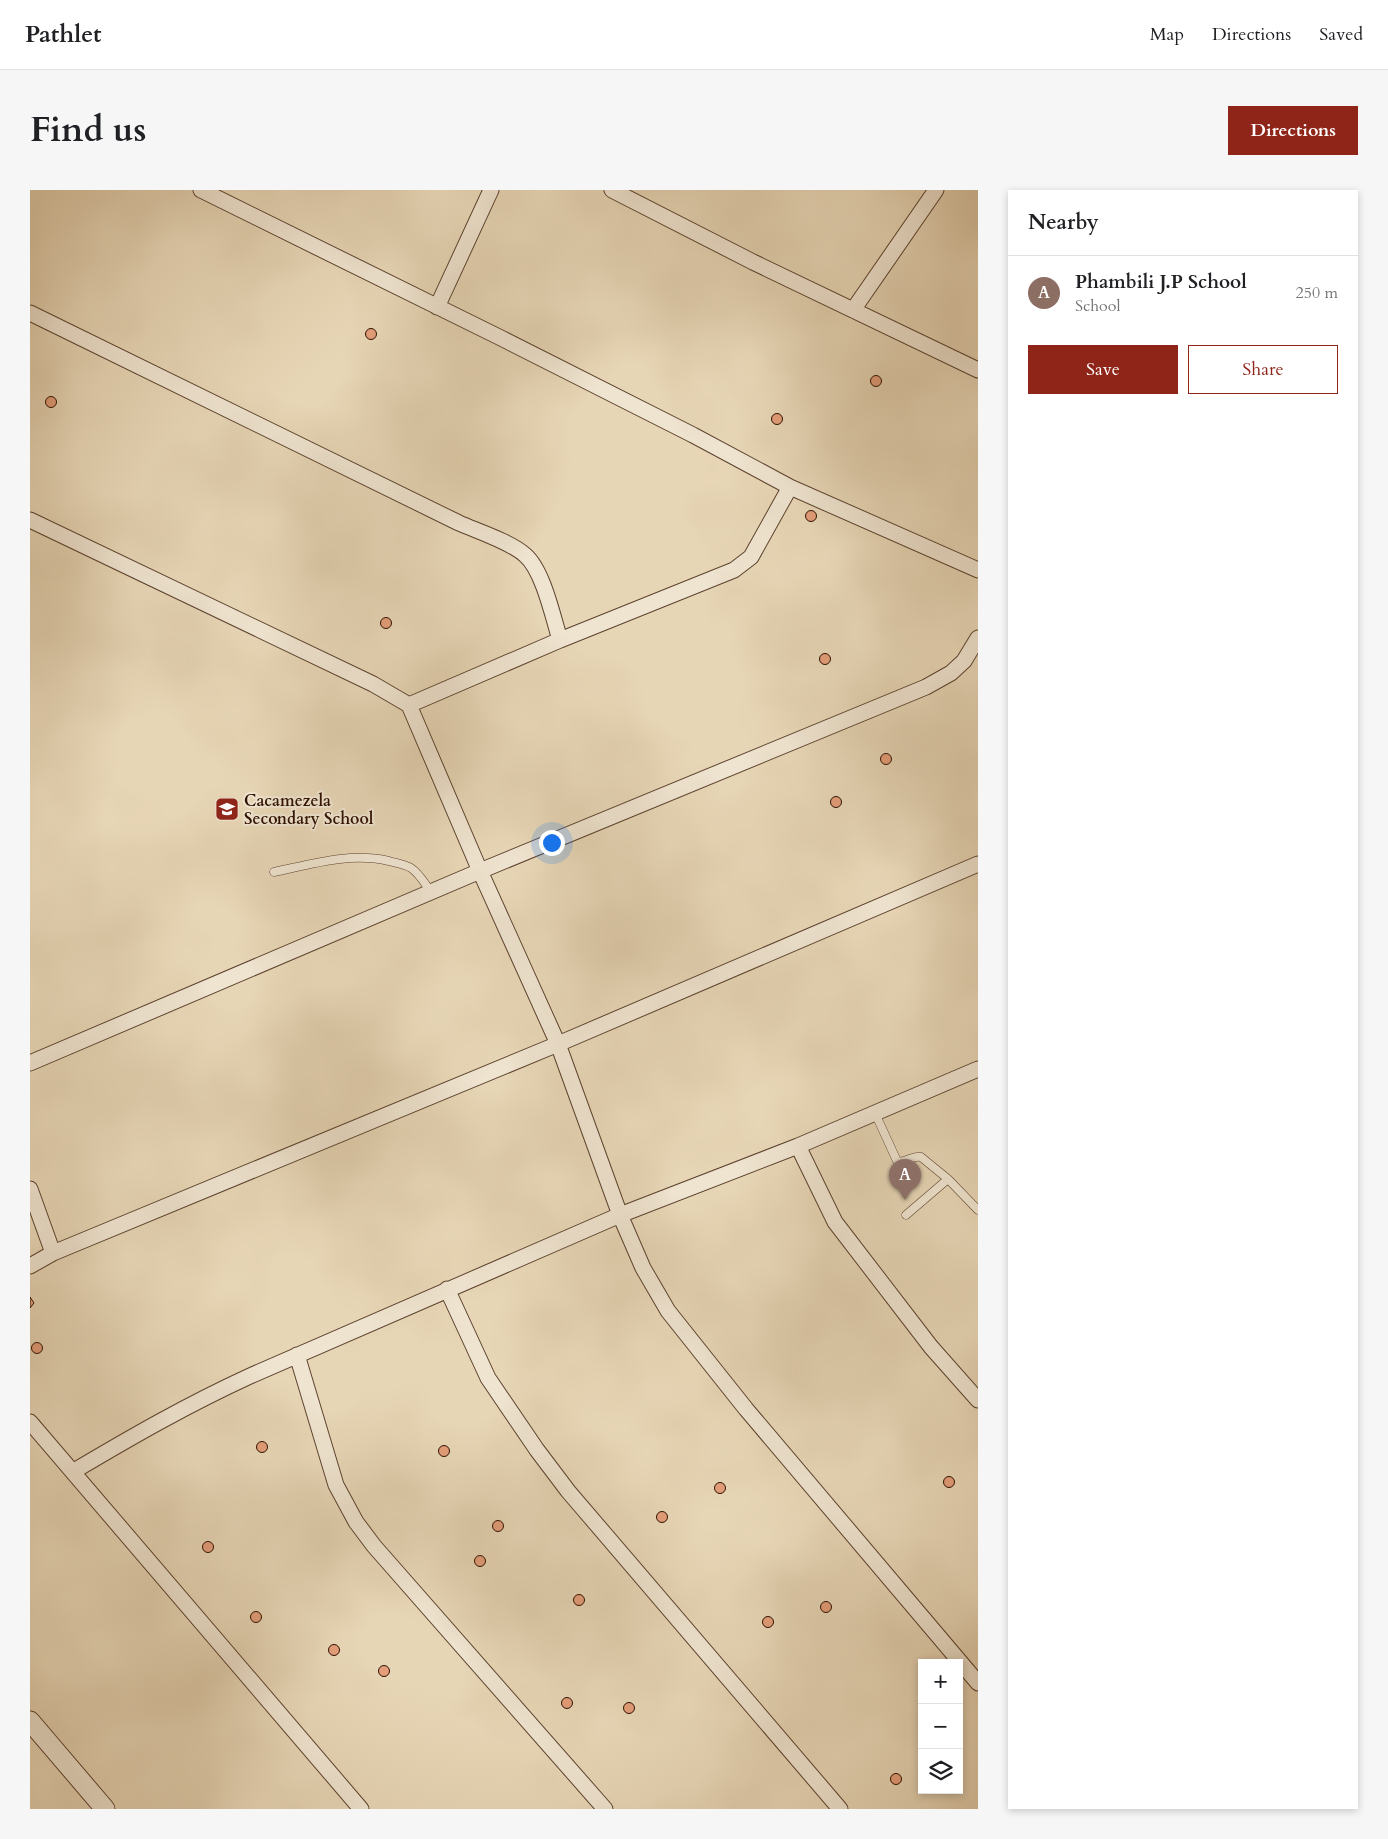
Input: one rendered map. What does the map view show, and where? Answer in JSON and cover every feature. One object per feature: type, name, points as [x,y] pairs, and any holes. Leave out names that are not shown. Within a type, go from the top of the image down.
[{"type":"street","points":[[201,190],[502,338],[693,435],[790,487],[978,570]]},
{"type":"street","points":[[437,307],[491,190]]},
{"type":"street","points":[[612,190],[753,262],[978,370]]},
{"type":"street","points":[[853,310],[936,190]]},
{"type":"street","points":[[30,313],[459,523],[507,544],[526,555],[539,574],[560,640]]},
{"type":"street","points":[[409,705],[560,640],[734,570],[751,557],[790,487]]},
{"type":"street","points":[[30,522],[364,680],[409,705],[480,871],[558,1044],[620,1215],[643,1268],[668,1311],[746,1410],[978,1683]]},
{"type":"street","points":[[30,1063],[480,871],[926,687],[951,673],[964,661],[978,638]]},
{"type":"street","points":[[30,1266],[53,1252],[558,1044],[978,864]]},
{"type":"street","points":[[74,1472],[150,1426],[198,1400],[297,1355],[620,1215],[798,1146],[978,1069]]},
{"type":"street","points":[[798,1146],[834,1222],[931,1347],[978,1400]]},
{"type":"street","points":[[30,1189],[53,1252]]},
{"type":"street","points":[[447,1289],[488,1378],[537,1450],[568,1491],[834,1807]]},
{"type":"street","points":[[297,1355],[336,1485],[356,1522],[374,1546],[605,1809]]},
{"type":"street","points":[[30,1422],[361,1809]]},
{"type":"street","points":[[30,1721],[105,1809]]},
{"type":"lane","points":[[274,872],[339,858],[380,859],[410,867],[431,892]]},
{"type":"lane","points":[[875,1113],[897,1161],[900,1162],[918,1156],[948,1179],[978,1210]]},
{"type":"lane","points":[[906,1216],[948,1179]]},
{"type":"building","points":[[371,328],[377,334],[371,340],[365,334]]},
{"type":"building","points":[[876,375],[882,381],[876,387],[870,381]]},
{"type":"building","points":[[51,396],[57,402],[51,408],[45,402]]},
{"type":"building","points":[[777,413],[783,419],[777,425],[771,419]]},
{"type":"building","points":[[811,510],[817,516],[811,522],[805,516]]},
{"type":"building","points":[[386,617],[392,623],[386,629],[380,623]]},
{"type":"building","points":[[825,653],[831,659],[825,665],[819,659]]},
{"type":"building","points":[[886,753],[892,759],[886,765],[880,759]]},
{"type":"building","points":[[836,796],[842,802],[836,808],[830,802]]},
{"type":"building","points":[[30,1297],[34,1303],[30,1308]]},
{"type":"building","points":[[37,1342],[43,1348],[37,1354],[31,1348]]},
{"type":"building","points":[[262,1441],[268,1447],[262,1453],[256,1447]]},
{"type":"building","points":[[444,1445],[450,1451],[444,1457],[438,1451]]},
{"type":"building","points":[[949,1476],[955,1482],[949,1488],[943,1482]]},
{"type":"building","points":[[720,1482],[726,1488],[720,1494],[714,1488]]},
{"type":"building","points":[[662,1511],[668,1517],[662,1523],[656,1517]]},
{"type":"building","points":[[498,1520],[504,1526],[498,1532],[492,1526]]},
{"type":"building","points":[[208,1541],[214,1547],[208,1553],[202,1547]]},
{"type":"building","points":[[480,1555],[486,1561],[480,1567],[474,1561]]},
{"type":"building","points":[[579,1594],[585,1600],[579,1606],[573,1600]]},
{"type":"building","points":[[826,1601],[832,1607],[826,1613],[820,1607]]},
{"type":"building","points":[[256,1611],[262,1617],[256,1623],[250,1617]]},
{"type":"building","points":[[768,1616],[774,1622],[768,1628],[762,1622]]},
{"type":"building","points":[[334,1644],[340,1650],[334,1656],[328,1650]]},
{"type":"building","points":[[384,1665],[390,1671],[384,1677],[378,1671]]},
{"type":"building","points":[[567,1697],[573,1703],[567,1709],[561,1703]]},
{"type":"building","points":[[629,1702],[635,1708],[629,1714],[623,1708]]},
{"type":"building","points":[[896,1773],[902,1779],[896,1785],[890,1779]]},
{"type":"place","name":"Cacamezela Secondary School","points":[[227,809]]},
{"type":"place","name":"Phambili J.P School","points":[[905,1200]]}]
